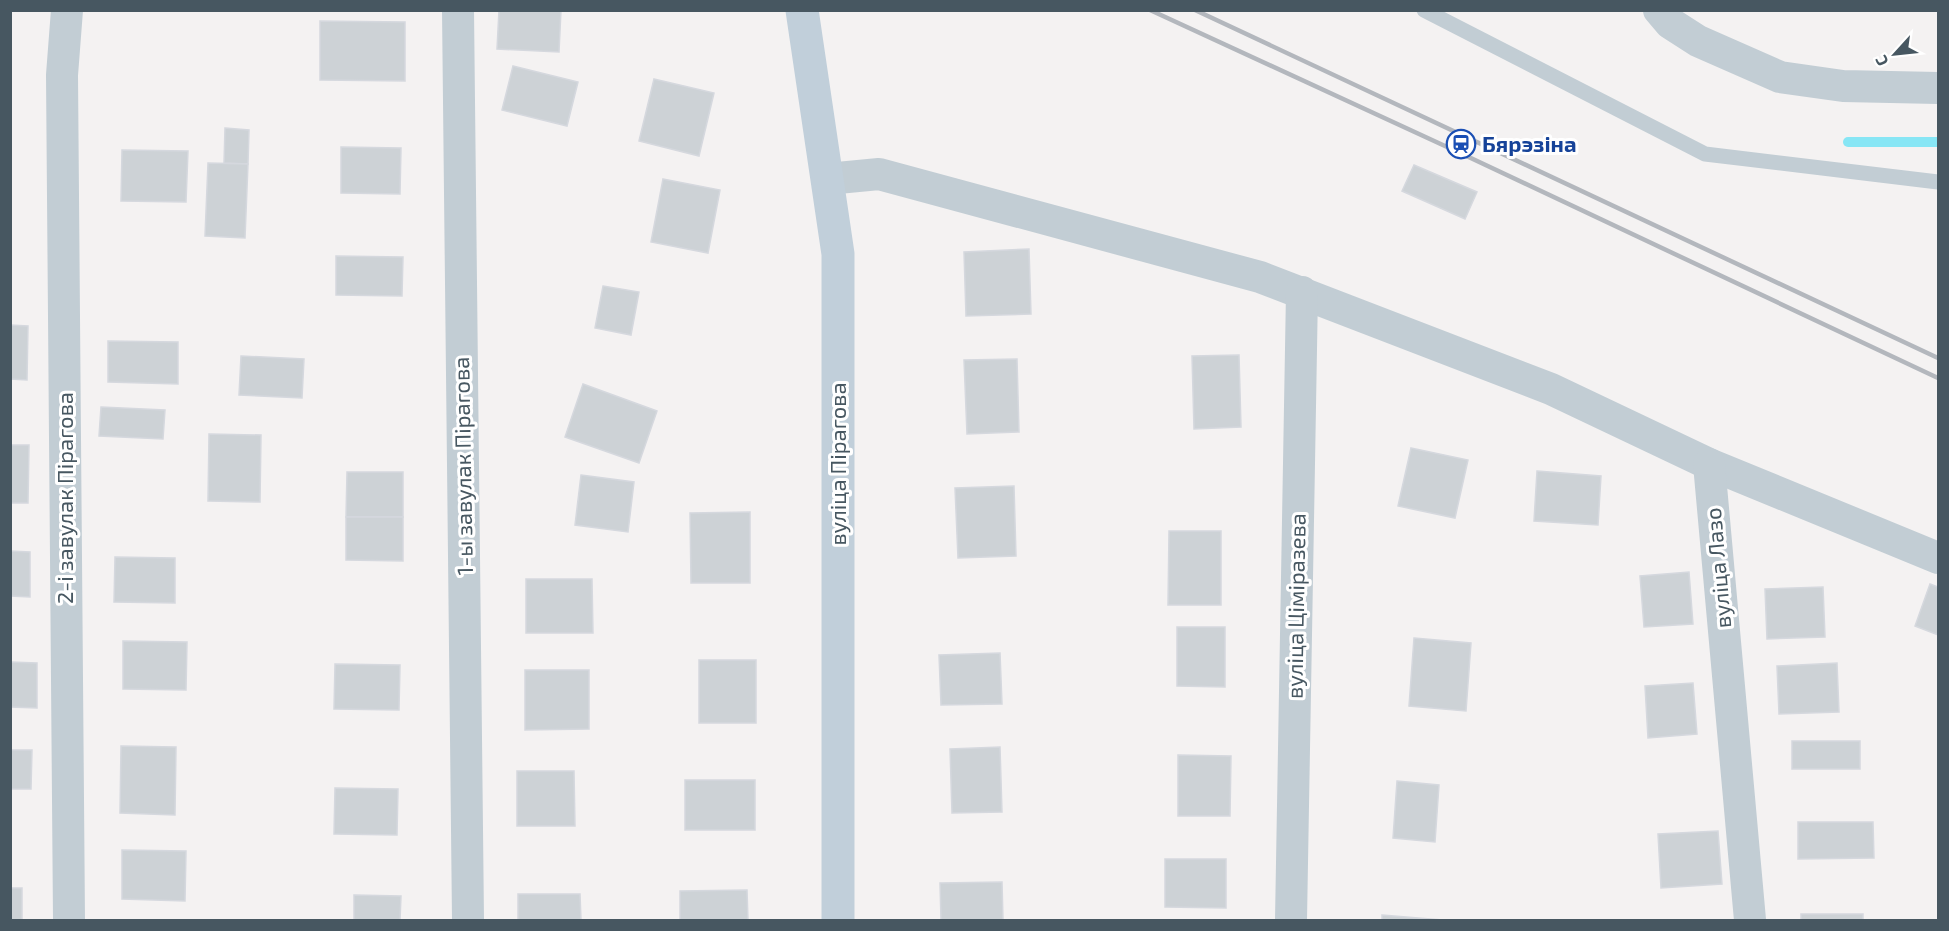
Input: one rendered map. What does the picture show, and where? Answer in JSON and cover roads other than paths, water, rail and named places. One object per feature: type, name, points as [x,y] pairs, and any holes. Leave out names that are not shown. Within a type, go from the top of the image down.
[{"type":"main road","name":"вуліца Пірагова","points":[[802,10],[838,254],[838,921]]},
{"type":"street","name":"1-ы завулак Пірагова","points":[[458,10],[468,921]]},
{"type":"street","points":[[1659,10],[1670,23],[1698,41],[1780,77],[1843,86],[1938,88]]},
{"type":"street","name":"2-і завулак Пірагова","points":[[66,17],[62,75],[69,921]]},
{"type":"street","points":[[828,179],[879,174],[1260,277],[1551,389],[1709,464]]},
{"type":"street","name":"вуліца Ціміразева","points":[[1291,921],[1302,292]]},
{"type":"street","name":"вуліца Лазо","points":[[1750,921],[1709,464],[1938,558]]},
{"type":"lane","points":[[1424,10],[1705,154],[1938,182]]},
{"type":"waterway","points":[[1848,142],[1938,142]]},
{"type":"railway","points":[[1150,10],[1938,378]]},
{"type":"railway","points":[[1195,10],[1938,358]]},
{"type":"place","name":"Бярэзіна","points":[[1461,144]]}]
